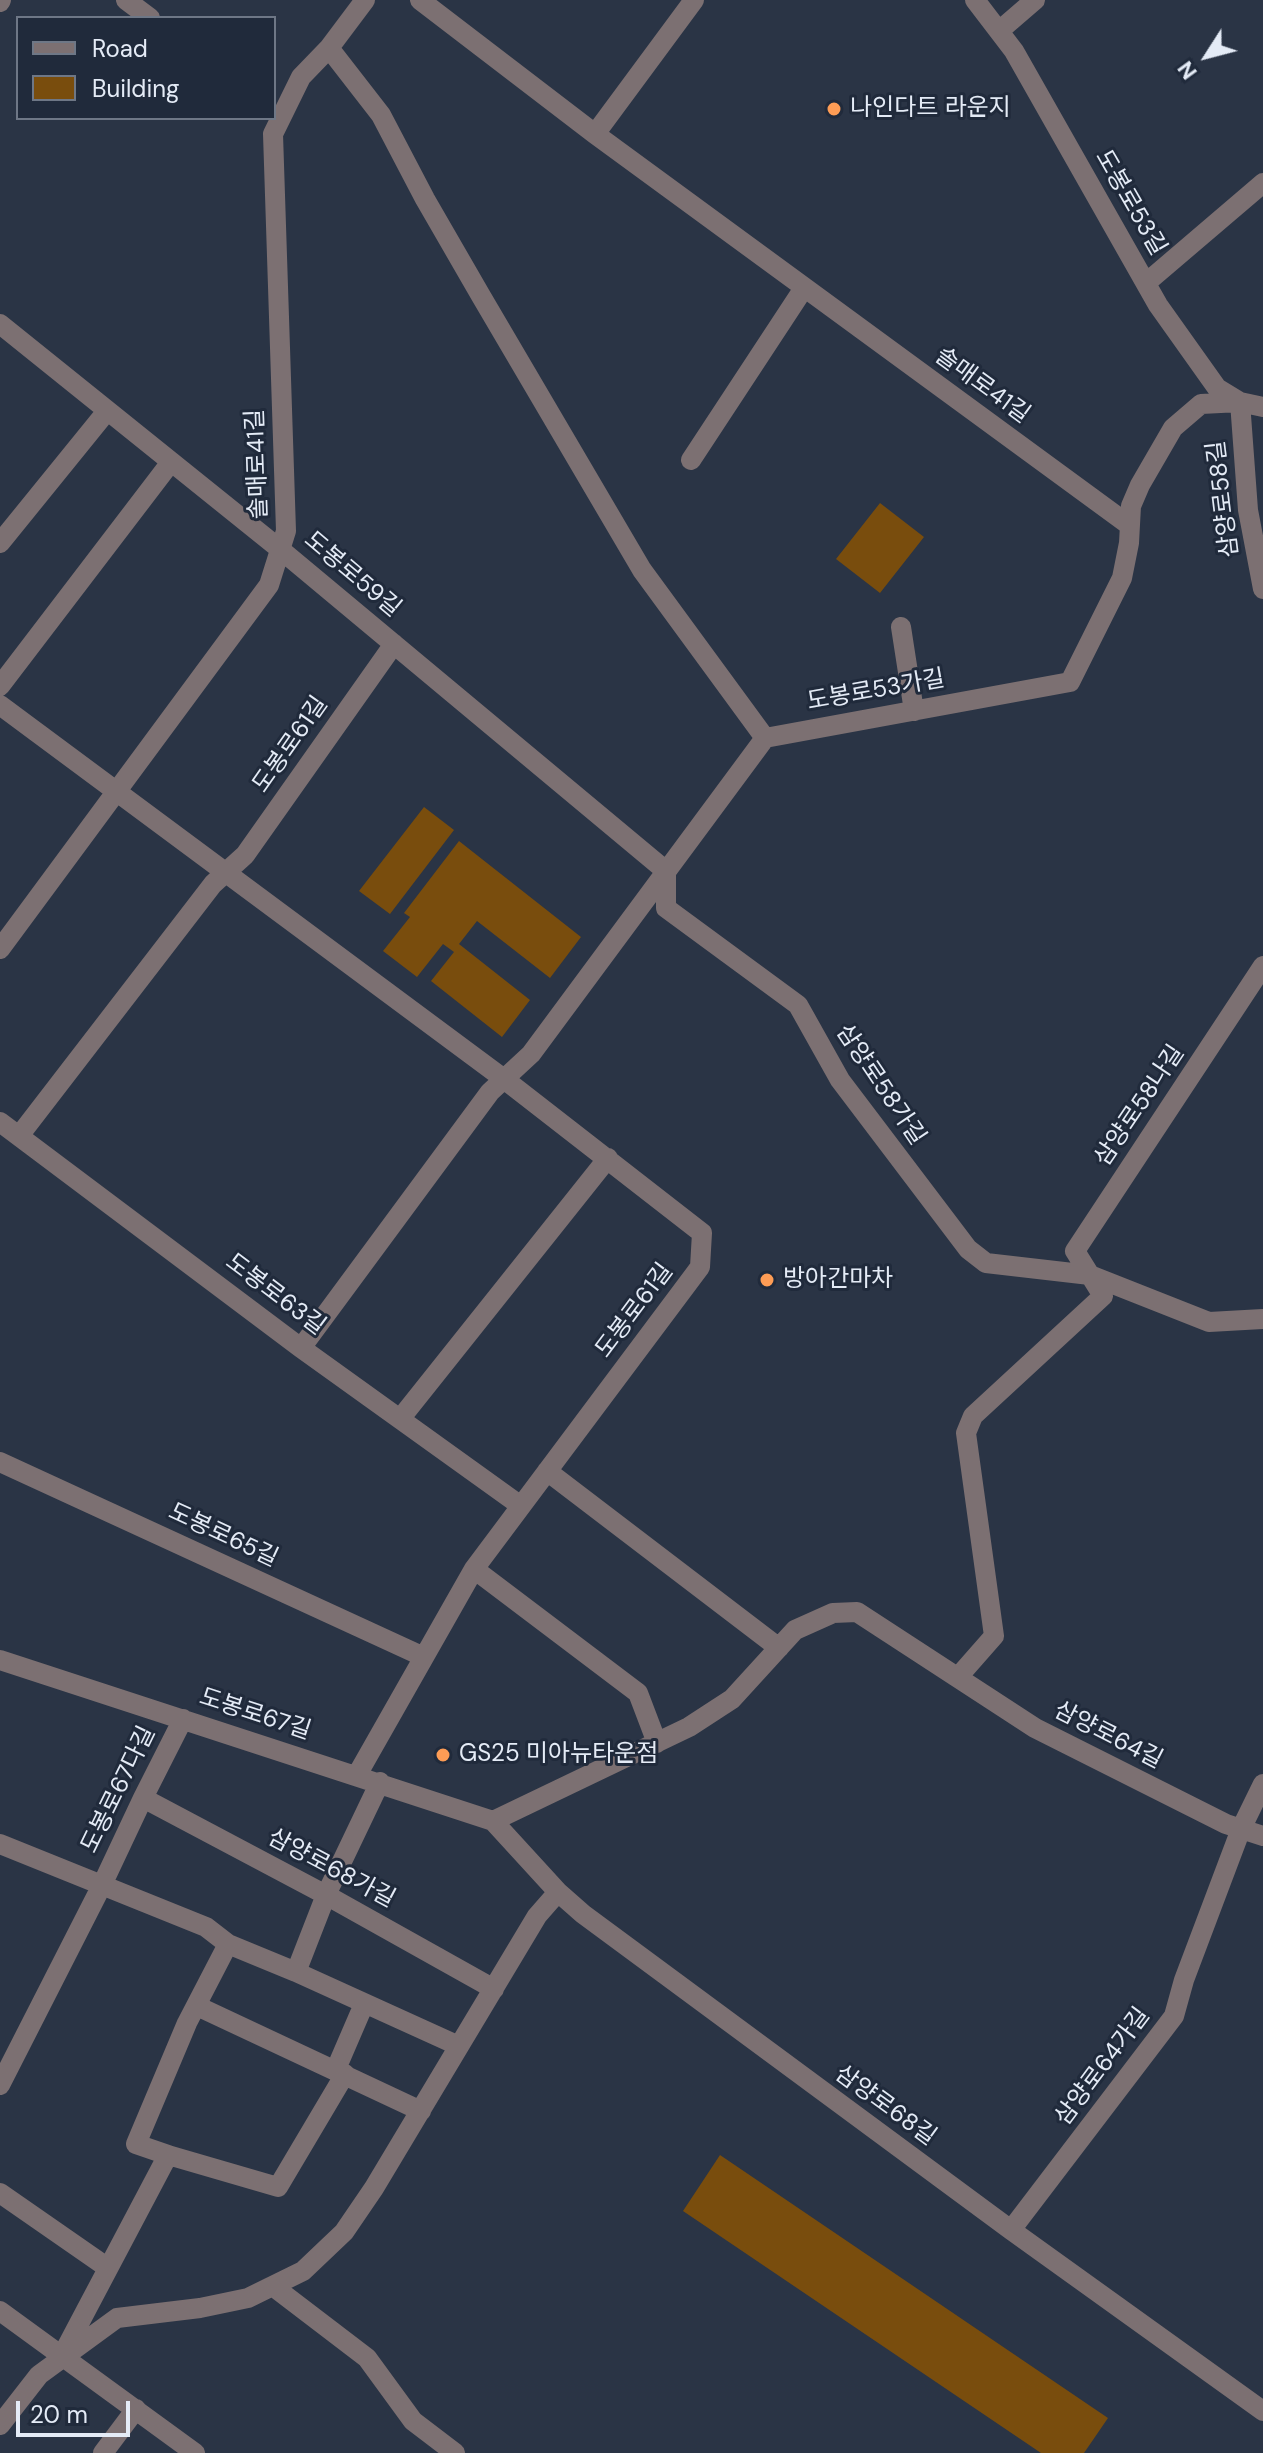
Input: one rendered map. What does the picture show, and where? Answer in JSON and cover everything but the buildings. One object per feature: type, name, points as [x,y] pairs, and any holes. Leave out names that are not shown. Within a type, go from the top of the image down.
[{"type":"street","points":[[126,0],[147,16]]},
{"type":"street","name":"솔매로41길","points":[[0,949],[269,585],[286,531],[273,134],[278,112],[301,77],[329,48],[365,0]]},
{"type":"street","name":"솔매로41길","points":[[420,0],[595,134],[1129,525]]},
{"type":"street","points":[[595,134],[694,0]]},
{"type":"street","name":"도봉로53길","points":[[975,0],[1014,51],[1146,283],[1217,388],[1240,402],[1263,407]]},
{"type":"street","points":[[999,31],[1035,0]]},
{"type":"street","points":[[301,1348],[490,1092],[531,1054],[765,738],[642,570],[467,272],[381,115],[329,48]]},
{"type":"street","points":[[1146,283],[1263,183]]},
{"type":"street","points":[[691,460],[804,288]]},
{"type":"street","name":"도봉로59길","points":[[0,324],[281,550],[666,871]]},
{"type":"street","name":"도봉로53가길","points":[[765,738],[1070,682],[1122,578],[1131,506],[1173,428],[1201,404],[1240,402]]},
{"type":"street","name":"삼양로58길","points":[[1240,402],[1248,510],[1263,589]]},
{"type":"street","points":[[0,543],[107,411]]},
{"type":"street","points":[[0,686],[171,462]]},
{"type":"street","points":[[901,627],[914,711]]},
{"type":"street","name":"도봉로61길","points":[[19,1136],[213,884],[245,855],[394,644]]},
{"type":"street","name":"도봉로61길","points":[[0,705],[504,1079],[702,1233],[700,1267],[474,1569],[357,1775]]},
{"type":"street","name":"삼양로58가길","points":[[666,871],[666,908],[798,1005],[840,1080],[968,1249],[986,1263],[1090,1275],[1209,1322],[1263,1319]]},
{"type":"street","name":"삼양로58나길","points":[[1090,1275],[1075,1251],[1263,966]]},
{"type":"street","name":"도봉로63길","points":[[0,1122],[301,1348],[521,1506]]},
{"type":"street","points":[[400,1419],[608,1158]]},
{"type":"street","points":[[958,1677],[994,1636],[966,1433],[973,1416],[1103,1296],[1090,1275]]},
{"type":"street","name":"도봉로65길","points":[[0,1462],[424,1657]]},
{"type":"street","points":[[547,1471],[779,1648]]},
{"type":"street","points":[[474,1569],[638,1693],[657,1743]]},
{"type":"street","name":"삼양로64길","points":[[493,1821],[657,1743],[732,1699],[795,1630],[833,1613],[857,1612],[1035,1728],[1157,1790],[1263,1836]]},
{"type":"street","name":"도봉로67길","points":[[0,1660],[493,1821]]},
{"type":"street","name":"도봉로67다길","points":[[0,2085],[183,1719]]},
{"type":"street","points":[[296,1972],[326,1895],[380,1782]]},
{"type":"street","points":[[1241,1829],[1263,1784]]},
{"type":"street","name":"삼양로68가길","points":[[143,1798],[494,1989]]},
{"type":"street","name":"삼양로68길","points":[[493,1821],[558,1892],[583,1914],[1011,2230],[1263,2411]]},
{"type":"street","name":"삼양로64가길","points":[[1011,2230],[1174,2016],[1184,1980],[1241,1829]]},
{"type":"street","points":[[0,1844],[102,1885]]},
{"type":"street","name":"도봉로67다길","points":[[102,1885],[206,1927],[228,1944]]},
{"type":"street","points":[[0,2425],[39,2375],[117,2318],[200,2308],[248,2298],[303,2271],[344,2232],[374,2188],[537,1916],[558,1892]]},
{"type":"street","points":[[364,2004],[340,2071],[278,2187],[136,2144],[228,1944],[296,1972],[459,2046]]},
{"type":"street","points":[[197,2006],[421,2111]]},
{"type":"street","points":[[62,2356],[168,2155]]},
{"type":"street","points":[[0,2193],[108,2268]]},
{"type":"street","points":[[274,2287],[367,2358],[413,2421],[455,2453]]},
{"type":"street","points":[[0,2311],[195,2453]]},
{"type":"street","points":[[103,2453],[136,2409]]},
{"type":"place","name":"나인다트 라운지","points":[[834,109]]},
{"type":"place","name":"방아간마차","points":[[767,1280]]},
{"type":"place","name":"GS25 미아뉴타운점","points":[[443,1755]]}]
